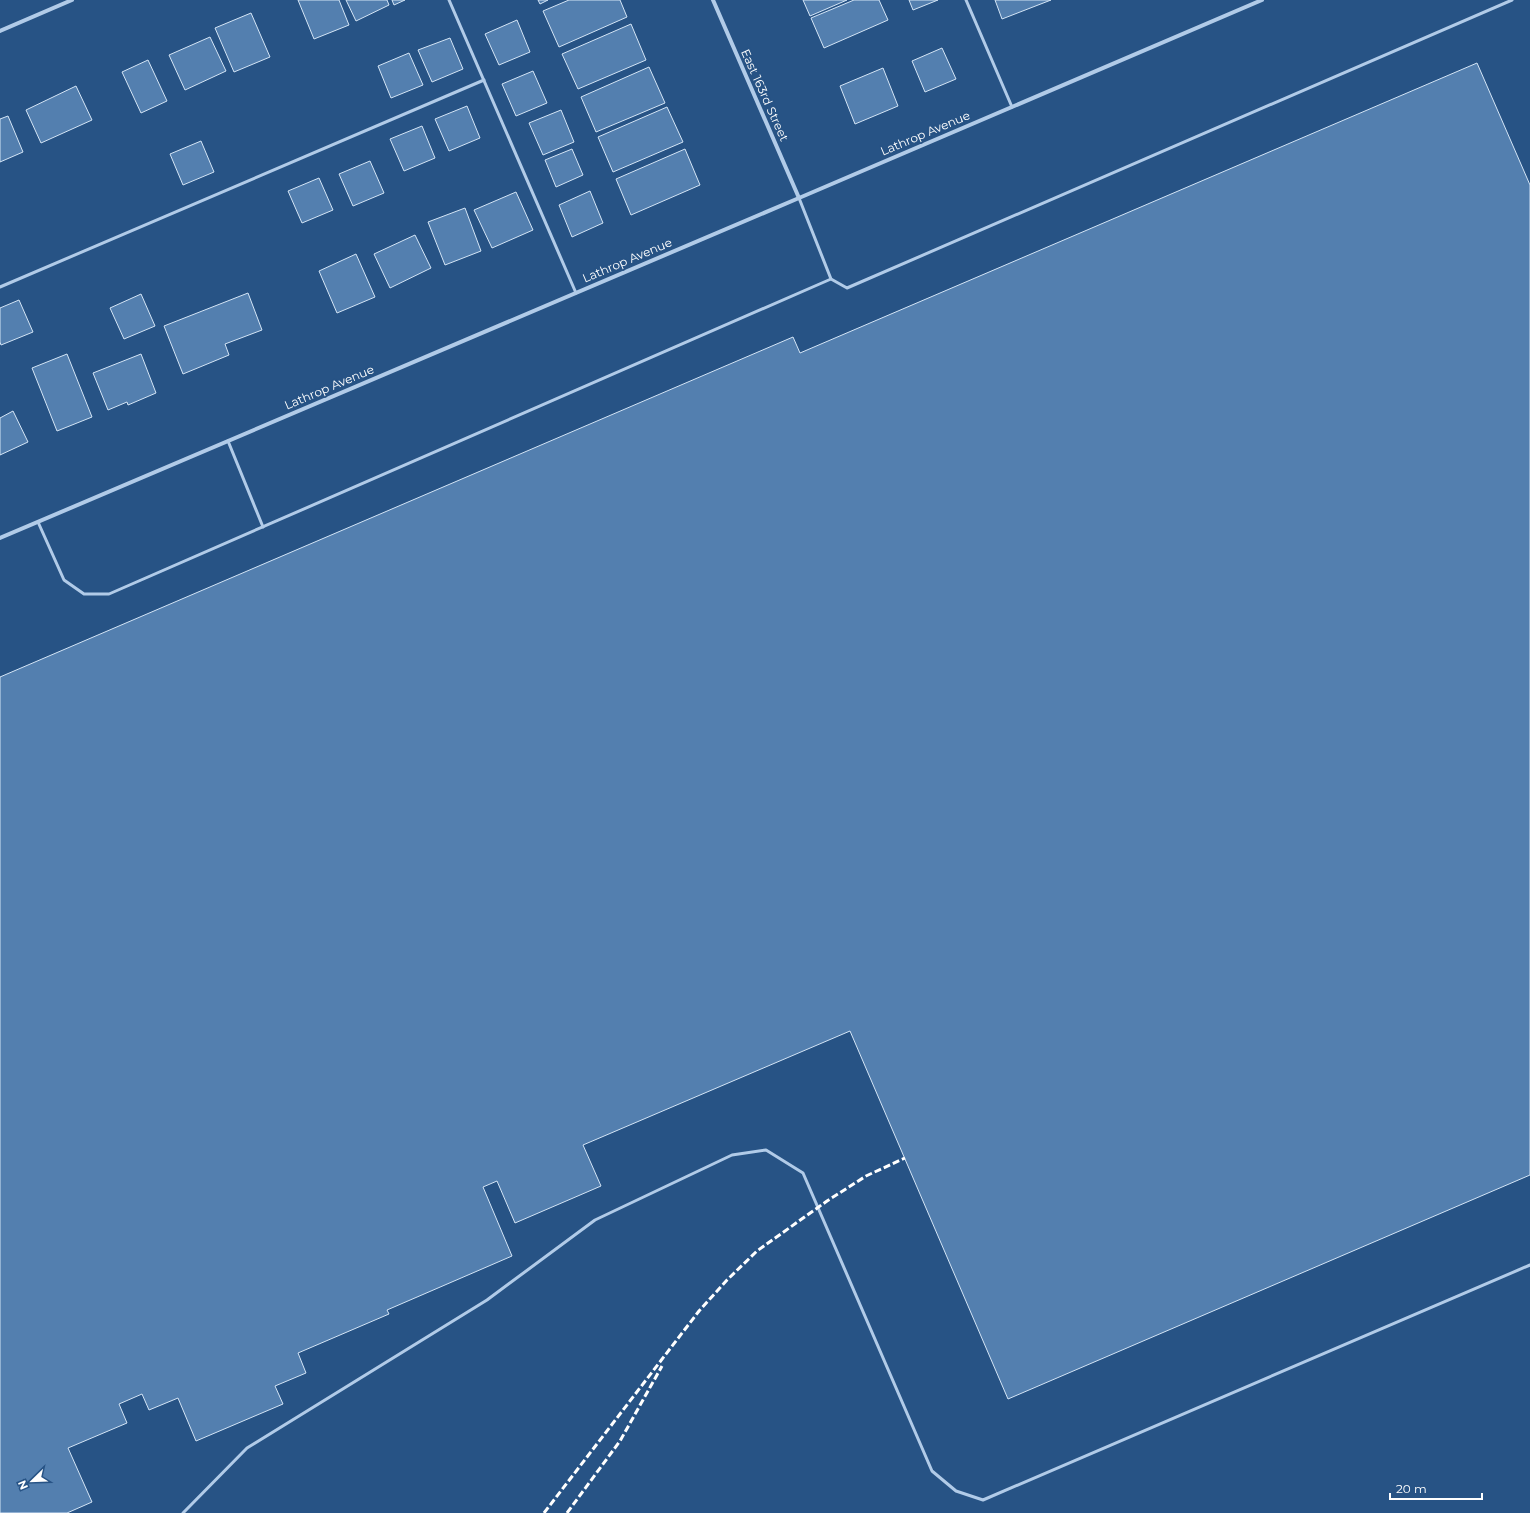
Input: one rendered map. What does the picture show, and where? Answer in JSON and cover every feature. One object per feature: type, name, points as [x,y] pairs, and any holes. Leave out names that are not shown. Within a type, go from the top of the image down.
[{"type":"street","points":[[0,31],[72,0]]},
{"type":"street","name":"East 163rd Street","points":[[713,0],[799,198]]},
{"type":"street","name":"Lathrop Avenue","points":[[0,538],[1262,0]]},
{"type":"lane","points":[[449,0],[576,293]]},
{"type":"lane","points":[[966,0],[1012,107]]},
{"type":"lane","points":[[799,198],[831,279],[847,288],[1512,0]]},
{"type":"lane","points":[[0,287],[484,80]]},
{"type":"lane","points":[[38,522],[64,580],[84,594],[109,594],[831,279]]},
{"type":"lane","points":[[228,441],[263,527]]},
{"type":"lane","points":[[183,1513],[247,1448],[487,1300],[595,1220],[732,1155],[766,1150],[803,1173],[932,1471],[956,1491],[983,1500],[1530,1265]]},
{"type":"building","points":[[298,0],[339,0],[349,25],[314,39]]},
{"type":"building","points":[[346,0],[387,0],[389,5],[356,21]]},
{"type":"building","points":[[392,0],[405,0],[394,5]]},
{"type":"building","points":[[538,0],[548,0],[540,4]]},
{"type":"building","points":[[569,0],[620,0],[627,17],[559,47],[543,11]]},
{"type":"building","points":[[803,0],[847,0],[810,16]]},
{"type":"building","points":[[854,0],[879,0],[888,20],[824,48],[811,18]]},
{"type":"building","points":[[909,0],[938,0],[913,10]]},
{"type":"building","points":[[995,0],[1051,0],[1002,19]]},
{"type":"building","points":[[251,13],[270,57],[234,72],[215,28]]},
{"type":"building","points":[[517,20],[530,52],[499,65],[485,34]]},
{"type":"building","points":[[631,24],[646,60],[578,89],[562,54]]},
{"type":"building","points":[[210,37],[226,71],[185,90],[169,55]]},
{"type":"building","points":[[450,38],[463,69],[432,82],[418,50]]},
{"type":"building","points":[[942,48],[956,79],[925,92],[912,61]]},
{"type":"building","points":[[409,53],[423,85],[391,98],[378,66]]},
{"type":"building","points":[[148,60],[167,101],[141,113],[122,72]]},
{"type":"building","points":[[1477,63],[1530,185],[1530,1175],[1008,1399],[850,1031],[583,1145],[601,1186],[515,1223],[497,1181],[483,1187],[512,1256],[387,1310],[389,1314],[298,1353],[306,1373],[275,1386],[283,1404],[196,1441],[178,1398],[149,1410],[142,1394],[119,1404],[127,1423],[68,1448],[92,1502],[67,1513],[0,1513],[0,677],[793,337],[800,353]]},
{"type":"building","points":[[649,67],[665,103],[596,132],[581,97]]},
{"type":"building","points":[[883,68],[898,106],[855,124],[840,86]]},
{"type":"building","points":[[533,71],[547,103],[516,116],[502,84]]},
{"type":"building","points":[[76,86],[92,120],[41,143],[26,110]]},
{"type":"building","points":[[467,106],[480,138],[449,151],[435,119]]},
{"type":"building","points":[[667,107],[683,142],[613,172],[598,137]]},
{"type":"building","points":[[561,110],[574,142],[543,155],[529,123]]},
{"type":"building","points":[[8,116],[23,152],[0,162],[0,119]]},
{"type":"building","points":[[422,126],[435,158],[404,171],[390,139]]},
{"type":"building","points":[[201,141],[214,172],[183,185],[170,154]]},
{"type":"building","points":[[572,149],[583,175],[556,187],[545,160]]},
{"type":"building","points":[[685,149],[700,185],[631,215],[616,179]]},
{"type":"building","points":[[370,161],[384,193],[353,206],[339,174]]},
{"type":"building","points":[[319,178],[333,210],[302,223],[288,191]]},
{"type":"building","points":[[590,191],[603,223],[572,237],[559,205]]},
{"type":"building","points":[[516,192],[533,230],[492,248],[474,210]]},
{"type":"building","points":[[465,208],[481,251],[445,265],[428,222]]},
{"type":"building","points":[[415,235],[431,268],[390,288],[374,254]]},
{"type":"building","points":[[356,254],[375,297],[337,313],[319,271]]},
{"type":"building","points":[[248,293],[262,330],[225,344],[229,355],[183,374],[164,326]]},
{"type":"building","points":[[141,294],[155,326],[124,339],[110,308]]},
{"type":"building","points":[[19,300],[33,332],[1,345],[0,308]]},
{"type":"building","points":[[67,354],[92,417],[57,431],[32,368]]},
{"type":"building","points":[[141,354],[156,393],[128,405],[127,402],[108,410],[93,373]]},
{"type":"building","points":[[13,411],[28,442],[0,455],[0,418]]},
{"type":"railway","points":[[544,1513],[699,1311],[727,1280],[757,1251],[827,1201],[866,1176],[905,1158]]},
{"type":"railway","points":[[567,1513],[620,1441],[662,1366]]}]
